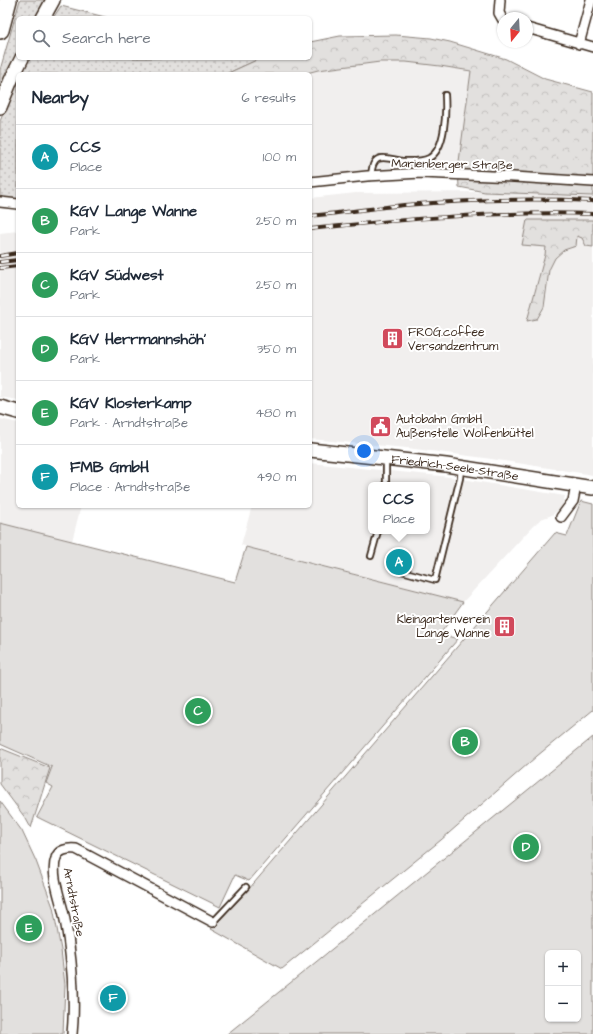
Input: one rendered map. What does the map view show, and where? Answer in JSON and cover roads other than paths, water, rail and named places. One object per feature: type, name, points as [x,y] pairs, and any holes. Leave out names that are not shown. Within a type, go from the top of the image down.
[{"type":"highway","points":[[0,30],[8,0]]},
{"type":"street","points":[[44,16],[53,0]]},
{"type":"street","points":[[499,12],[500,0]]},
{"type":"street","points":[[579,44],[591,0]]},
{"type":"street","points":[[533,30],[593,47]]},
{"type":"street","points":[[0,107],[21,60]]},
{"type":"street","name":"Marienberger Straße","points":[[312,182],[371,175],[439,174],[529,177],[593,182]]},
{"type":"street","points":[[0,202],[16,204]]},
{"type":"street","points":[[0,407],[16,411]]},
{"type":"street","name":"Friedrich-Seele-Straße","points":[[312,450],[461,468],[593,488]]},
{"type":"street","points":[[562,517],[573,501],[576,486]]},
{"type":"street","name":"Arndtstraße","points":[[72,1034],[74,996],[72,968],[64,915],[56,883],[54,865],[56,857],[60,852],[70,848],[76,849],[213,922]]},
{"type":"lane","points":[[371,175],[375,161],[380,158],[422,161],[436,153],[440,145],[444,128],[446,107],[445,95]]},
{"type":"lane","points":[[386,458],[386,482]]},
{"type":"lane","points":[[398,570],[435,580],[460,478],[461,468]]},
{"type":"lane","points":[[371,556],[377,534]]},
{"type":"lane","points":[[213,922],[246,887]]},
{"type":"railway","points":[[312,216],[404,205],[451,202],[498,200],[593,201]]},
{"type":"railway","points":[[312,229],[381,222],[486,215],[557,213],[593,214]]},
{"type":"railway","points":[[0,256],[16,253]]},
{"type":"railway","points":[[0,262],[16,260]]},
{"type":"railway","points":[[0,268],[16,266]]},
{"type":"place","name":"FROG.coffee Versandzentrum","points":[[393,339]]},
{"type":"place","name":"Autobahn GmbH Außenstelle Wolfenbüttel","points":[[380,426]]},
{"type":"place","name":"CCS","points":[[399,562]]},
{"type":"place","name":"Kleingartenverein Lange Wanne","points":[[505,626]]},
{"type":"place","name":"KGV Südwest","points":[[198,711]]},
{"type":"place","name":"KGV Lange Wanne","points":[[465,742]]},
{"type":"place","name":"KGV Herrmannshöh'","points":[[526,847]]},
{"type":"place","name":"KGV Klosterkamp","points":[[29,928]]},
{"type":"place","name":"FMB GmbH","points":[[113,998]]}]
